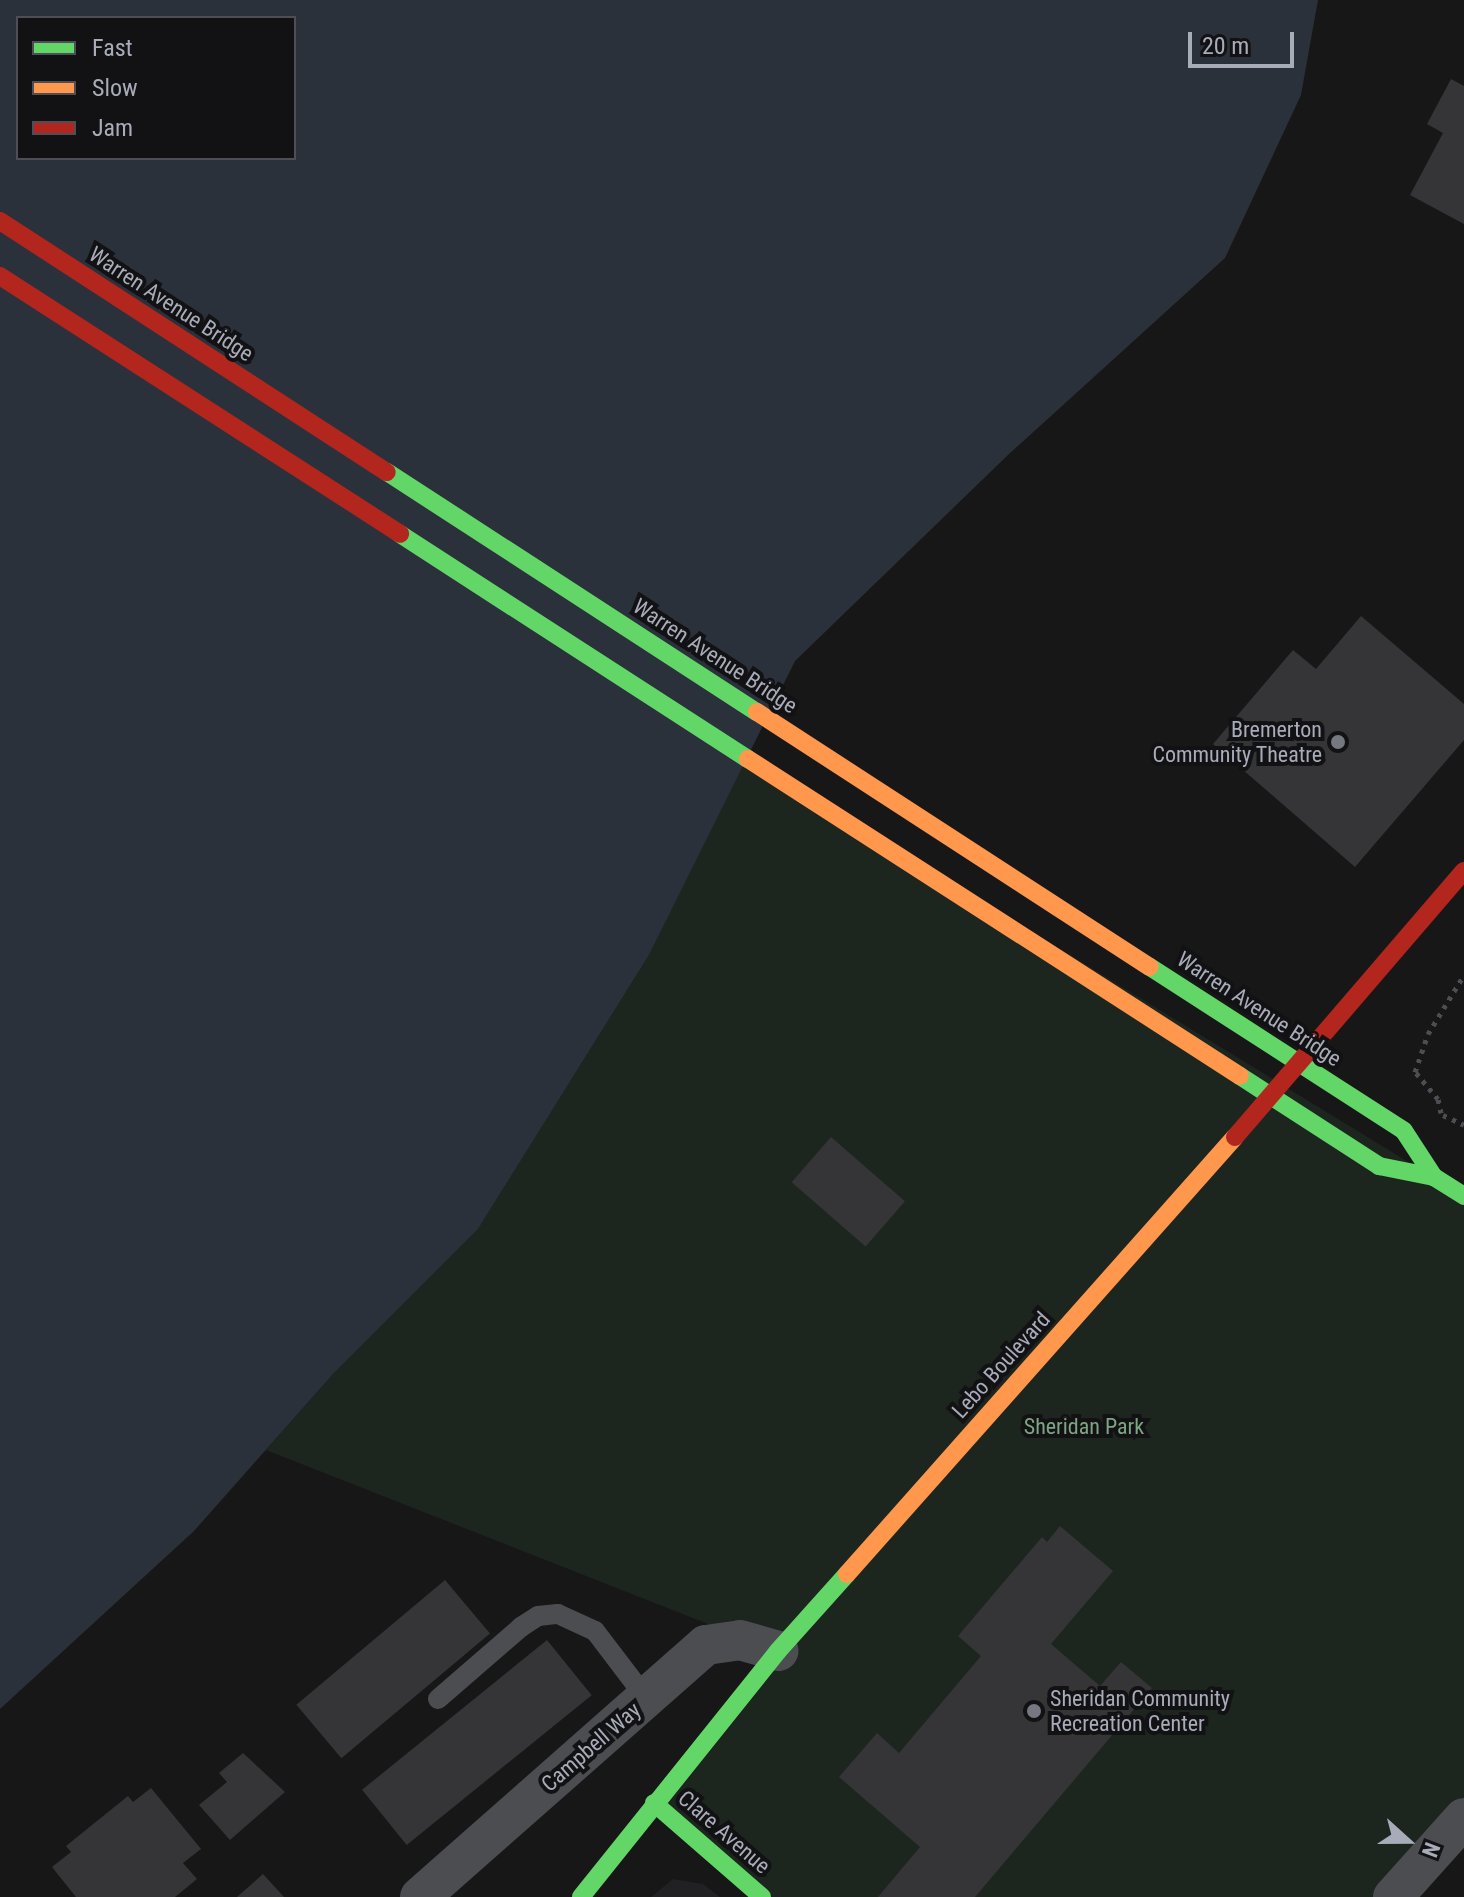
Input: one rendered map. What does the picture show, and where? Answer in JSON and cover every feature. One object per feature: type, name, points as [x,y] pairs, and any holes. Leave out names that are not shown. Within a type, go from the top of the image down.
[{"type":"main road","name":"Warren Avenue Bridge","points":[[0,221],[1404,1131],[1434,1177]]},
{"type":"main road","points":[[0,276],[1379,1166],[1434,1177],[1464,1196]]},
{"type":"main road","name":"Lebo Boulevard","points":[[581,1897],[778,1651],[1178,1203],[1464,871]]},
{"type":"main road","name":"Clare Avenue","points":[[654,1803],[762,1897]]},
{"type":"street","name":"Campbell Way","points":[[420,1897],[706,1645],[740,1640],[778,1651]]},
{"type":"street","points":[[1393,1897],[1464,1818]]},
{"type":"lane","points":[[438,1699],[521,1627],[538,1616],[558,1614],[595,1631],[646,1698]]},
{"type":"path","points":[[1457,1131],[1442,1115],[1438,1099],[1415,1072],[1428,1034],[1464,975]]},
{"type":"path","points":[[1442,1115],[1464,1125]]},
{"type":"shaded area","points":[[0,0],[1318,0],[1301,95],[1225,258],[1009,454],[795,661],[649,955],[478,1229],[334,1373],[194,1531],[0,1709]]},
{"type":"shaded area","points":[[673,1879],[703,1884],[720,1897],[651,1897]]},
{"type":"green space","name":"Sheridan Park","points":[[746,757],[1464,1196],[1464,1818],[1393,1897],[762,1897],[654,1803],[777,1651],[266,1450],[334,1373],[478,1229],[649,955]]},
{"type":"building","points":[[1451,79],[1464,86],[1464,224],[1410,195],[1443,133],[1427,124]]},
{"type":"building","name":"Bremerton Community Theatre","points":[[1361,616],[1464,704],[1464,740],[1355,867],[1213,744],[1293,650],[1316,669]]},
{"type":"building","points":[[831,1137],[905,1201],[866,1247],[792,1182]]},
{"type":"building","name":"Sheridan Community Recreation Center","points":[[1060,1526],[1113,1571],[1051,1644],[1100,1686],[1121,1662],[1152,1688],[975,1897],[878,1897],[920,1847],[839,1777],[877,1733],[899,1753],[981,1656],[958,1636],[1042,1537],[1047,1542]]},
{"type":"building","points":[[445,1580],[490,1634],[341,1758],[296,1705]]},
{"type":"building","points":[[547,1640],[592,1695],[407,1845],[362,1790]]},
{"type":"building","points":[[243,1753],[285,1792],[230,1840],[199,1805],[227,1782],[219,1773]]},
{"type":"building","points":[[151,1788],[201,1849],[183,1863],[197,1879],[175,1897],[76,1897],[52,1867],[71,1852],[66,1846],[128,1796],[133,1802]]},
{"type":"building","points":[[263,1874],[284,1897],[237,1897]]},
{"type":"traffic: fast","points":[[387,472],[757,712]]},
{"type":"traffic: fast","points":[[400,534],[748,759]]},
{"type":"traffic: fast","points":[[1150,967],[1404,1131],[1434,1177]]},
{"type":"traffic: fast","points":[[1240,1076],[1379,1166],[1434,1177],[1464,1196]]},
{"type":"traffic: fast","points":[[581,1897],[778,1651],[847,1574]]},
{"type":"traffic: fast","points":[[654,1803],[762,1897]]},
{"type":"traffic: slow","points":[[757,712],[1150,967]]},
{"type":"traffic: slow","points":[[748,759],[1240,1076]]},
{"type":"traffic: slow","points":[[847,1574],[1235,1137]]},
{"type":"traffic: jam","points":[[0,221],[387,472]]},
{"type":"traffic: jam","points":[[0,276],[400,534]]},
{"type":"traffic: jam","points":[[1235,1137],[1464,871]]},
{"type":"place","name":"Bremerton Community Theatre","points":[[1338,742]]},
{"type":"place","name":"Sheridan Community Recreation Center","points":[[1034,1711]]}]
